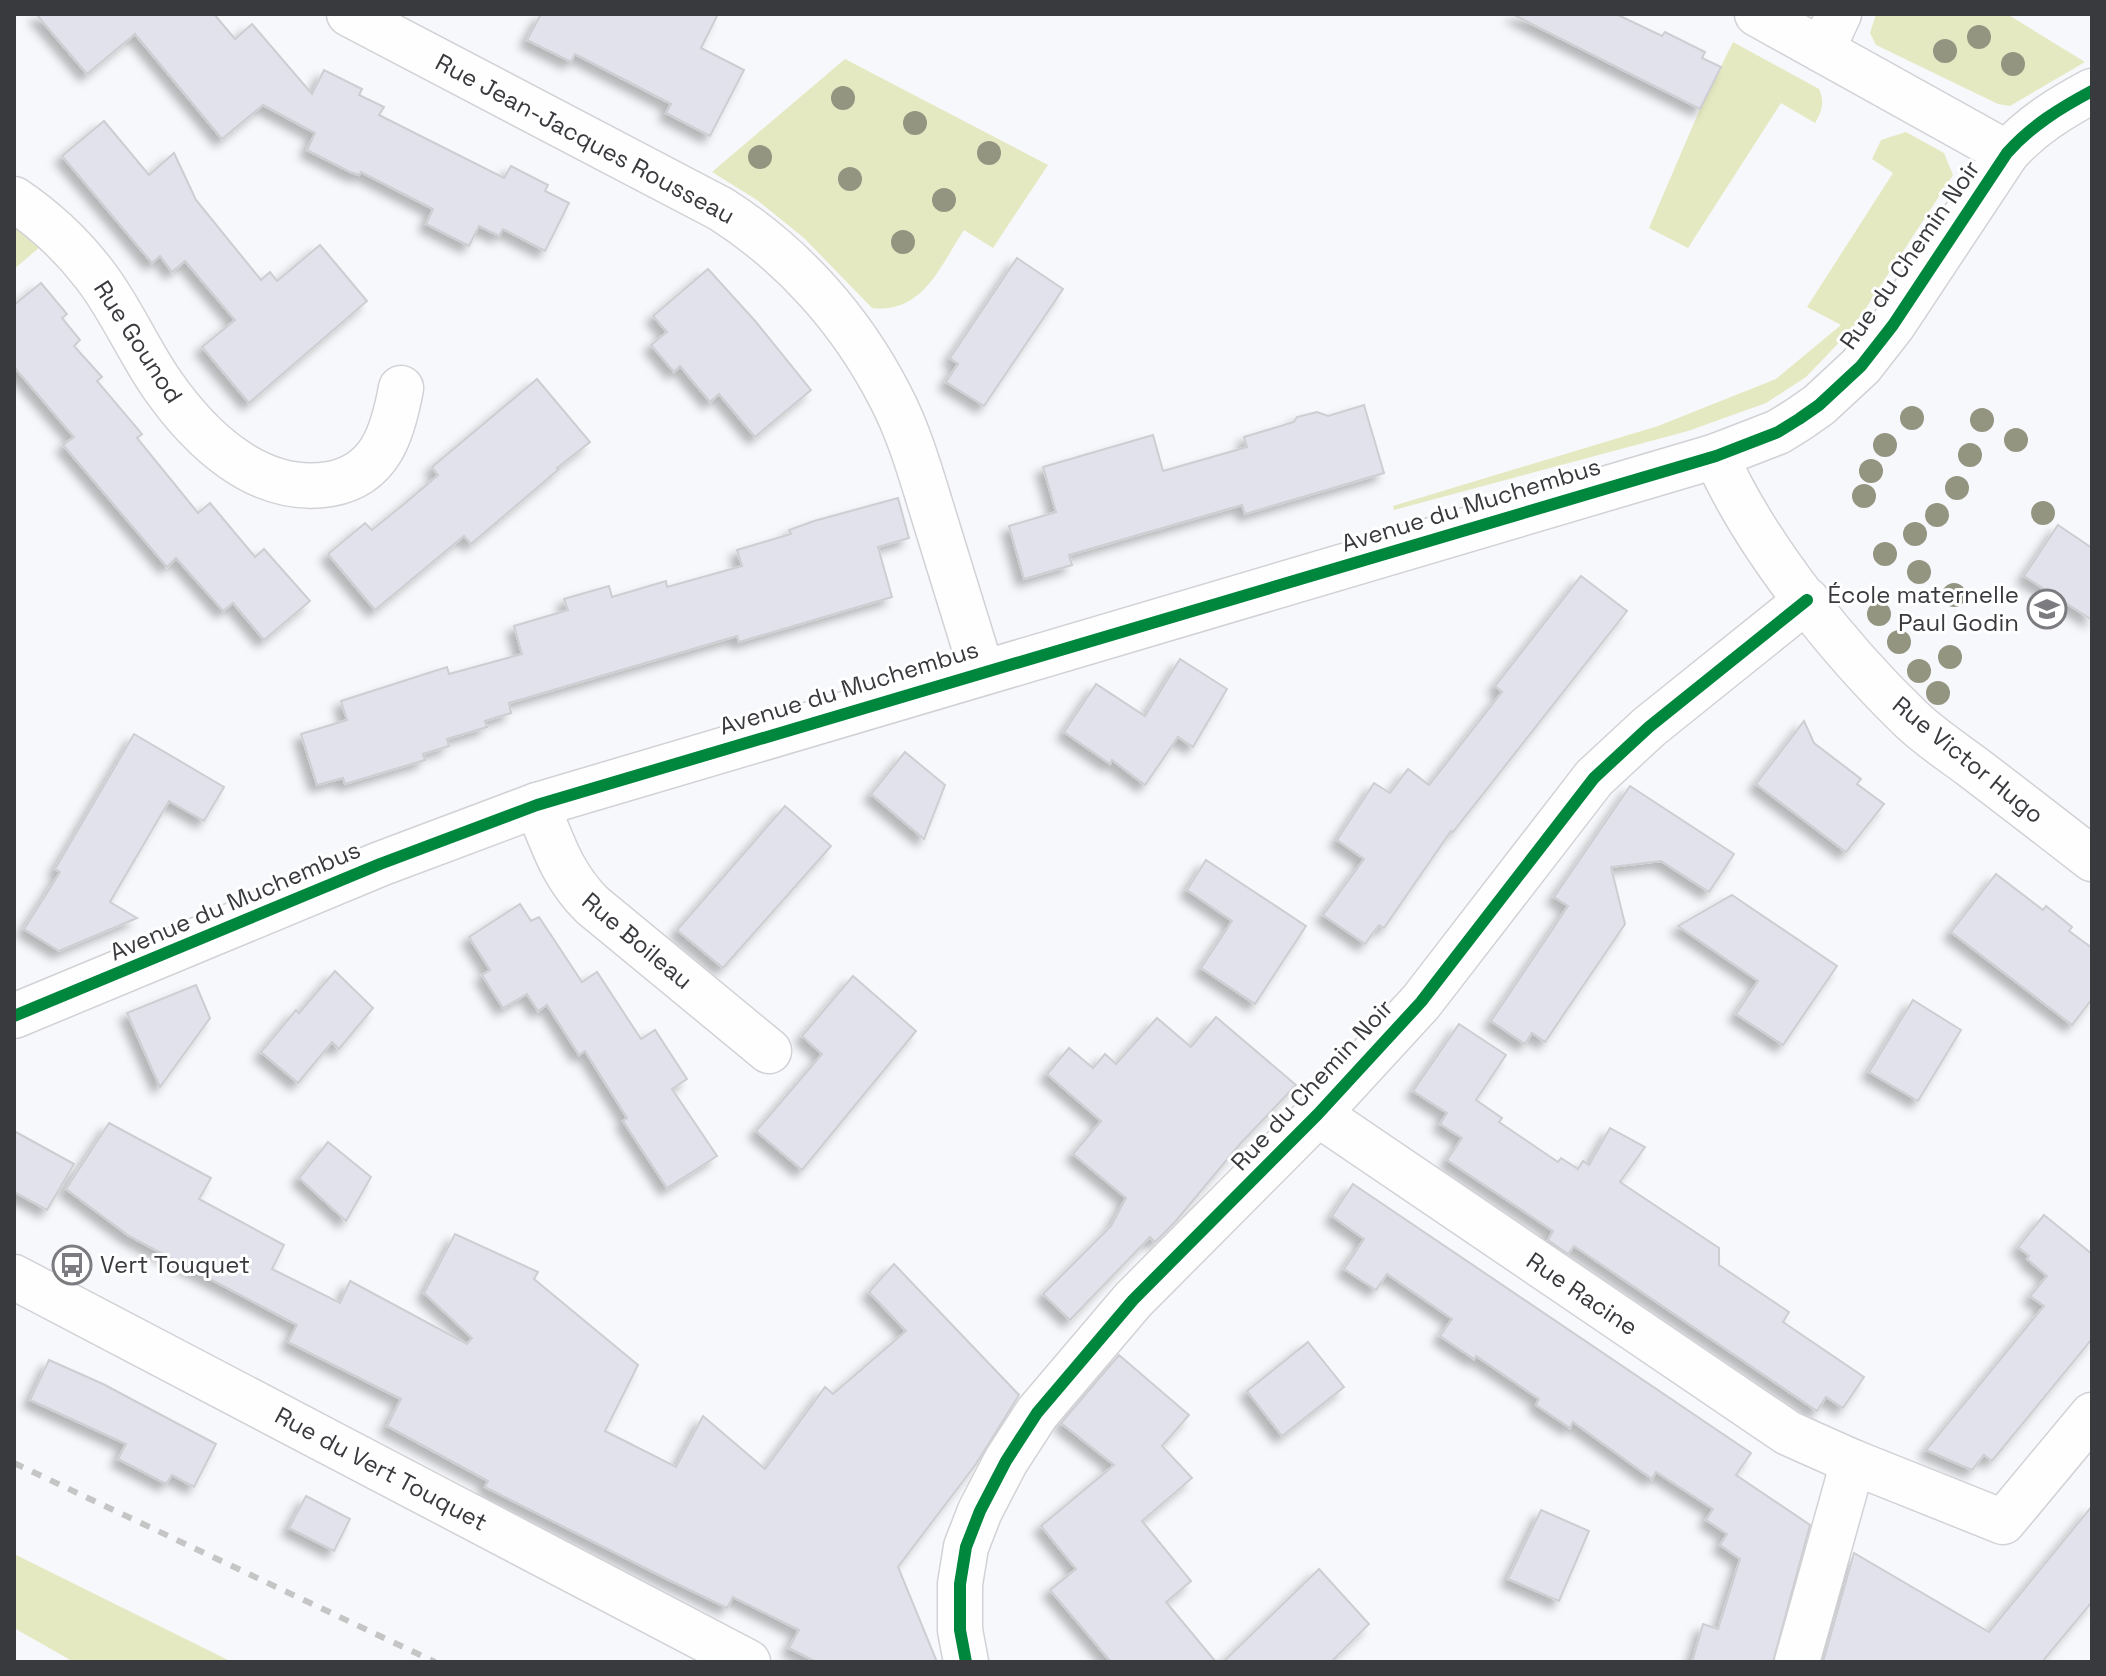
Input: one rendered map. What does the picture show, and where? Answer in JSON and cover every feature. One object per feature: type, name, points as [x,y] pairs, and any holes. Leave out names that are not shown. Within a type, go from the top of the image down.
[{"type":"street","name":"Rue Jean-Jacques Rousseau","points":[[349,14],[721,209],[769,243],[816,289],[858,343],[902,421],[916,457],[982,672]]},
{"type":"street","points":[[1757,14],[1830,32],[2007,153]]},
{"type":"street","name":"Rue du Chemin Noir","points":[[1716,456],[1778,432],[1799,419],[1861,366],[1893,325],[2007,153],[2038,123],[2092,91]]},
{"type":"street","name":"Rue Gounod","points":[[14,199],[52,227],[96,276],[160,382],[198,428],[242,466],[264,477],[313,487],[339,482],[360,472],[376,458],[387,442],[395,421],[401,388]]},
{"type":"street","name":"Avenue du Muchembus","points":[[14,1016],[380,864],[537,805],[1716,456]]},
{"type":"street","name":"Rue Victor Hugo","points":[[1716,456],[1747,517],[1807,600],[1866,671],[1914,722],[2092,859]]},
{"type":"street","name":"Rue du Chemin Noir","points":[[966,1662],[960,1584],[966,1547],[980,1511],[1006,1461],[1037,1413],[1133,1300],[1318,1114],[1421,1002],[1594,778],[1649,727],[1807,600]]},
{"type":"street","name":"Rue Boileau","points":[[537,805],[561,866],[572,885],[592,905],[769,1051]]},
{"type":"street","name":"Rue Racine","points":[[1318,1114],[1788,1433],[2003,1522],[2092,1415]]},
{"type":"street","name":"Rue du Vert Touquet","points":[[14,1277],[748,1662]]},
{"type":"street","points":[[1797,1662],[1853,1462]]},
{"type":"green space","points":[[1876,14],[2007,14],[2085,62],[2010,106],[1998,104],[1876,45],[1870,33]]},
{"type":"green space","points":[[1733,42],[1819,89],[1822,106],[1815,123],[1781,103],[1688,248],[1649,228],[1700,109]]},
{"type":"green space","points":[[845,59],[1048,165],[993,248],[964,230],[928,285],[905,303],[890,308],[872,308],[804,238],[757,200],[712,172]]},
{"type":"green space","points":[[1906,132],[1944,153],[1953,175],[1853,328],[1806,377],[1766,403],[1688,431],[1394,510],[1393,506],[1658,426],[1776,379],[1841,325],[1807,307],[1893,173],[1872,159],[1881,140]]},
{"type":"green space","points":[[14,216],[46,242],[14,269]]},
{"type":"green space","points":[[14,1554],[232,1662],[74,1662],[14,1628]]},
{"type":"building","points":[[36,14],[214,14],[235,39],[252,24],[312,94],[324,70],[362,89],[359,95],[384,107],[379,115],[504,178],[511,166],[548,185],[545,191],[569,203],[545,251],[503,229],[499,236],[479,226],[469,246],[426,224],[433,209],[361,172],[359,175],[350,172],[307,150],[315,133],[263,105],[222,139],[135,34],[87,74]]},
{"type":"building","points":[[541,14],[718,14],[701,48],[744,70],[710,136],[666,113],[671,104],[575,54],[571,62],[527,40]]},
{"type":"building","points":[[1512,14],[1616,14],[1662,36],[1665,32],[1705,52],[1702,58],[1721,67],[1700,109]]},
{"type":"building","points":[[104,121],[149,175],[174,153],[196,200],[261,280],[270,272],[277,281],[320,245],[367,301],[249,403],[202,347],[235,320],[185,261],[172,272],[160,256],[152,263],[62,156]]},
{"type":"building","points":[[1017,258],[1063,289],[984,406],[946,382],[958,364],[950,358]]},
{"type":"building","points":[[708,269],[811,390],[755,437],[719,394],[710,402],[680,366],[674,372],[651,345],[667,332],[653,316]]},
{"type":"building","points":[[41,283],[67,314],[62,318],[80,340],[74,346],[102,377],[97,381],[142,434],[137,438],[198,513],[210,503],[255,557],[264,549],[310,601],[264,640],[233,603],[223,611],[176,558],[167,567],[63,445],[74,437],[14,367],[14,305]]},
{"type":"building","points":[[537,379],[590,442],[471,544],[464,536],[375,610],[328,554],[365,523],[372,530],[404,504],[438,475],[432,467]]},
{"type":"building","points":[[1364,405],[1384,473],[1245,514],[1242,505],[1069,555],[1072,565],[1024,579],[1009,526],[1056,512],[1043,467],[1153,435],[1163,471],[1247,447],[1244,437],[1294,422],[1297,417],[1317,412],[1328,416]]},
{"type":"building","points":[[898,498],[909,538],[878,547],[892,597],[739,642],[737,636],[509,703],[511,713],[485,721],[487,727],[447,739],[449,746],[423,754],[425,760],[345,784],[343,778],[317,785],[301,734],[347,720],[341,701],[447,667],[449,674],[522,654],[514,626],[568,610],[564,599],[609,586],[612,597],[666,581],[667,587],[742,566],[737,550],[791,534],[789,530],[814,521]]},
{"type":"building","points":[[2058,525],[2092,548],[2092,620],[2024,576]]},
{"type":"building","points":[[1581,576],[1627,611],[1451,831],[1384,928],[1379,925],[1365,944],[1323,915],[1364,859],[1337,840],[1374,783],[1390,793],[1408,769],[1429,785],[1502,692],[1495,686]]},
{"type":"building","points":[[1180,659],[1227,689],[1193,747],[1178,737],[1145,785],[1112,760],[1110,764],[1064,732],[1096,684],[1145,716]]},
{"type":"building","points":[[1804,721],[1814,743],[1861,779],[1857,784],[1884,804],[1846,852],[1756,784]]},
{"type":"building","points":[[134,734],[224,787],[204,821],[169,801],[110,902],[137,918],[59,951],[24,929],[60,872],[55,869]]},
{"type":"building","points":[[905,752],[945,785],[924,839],[871,794]]},
{"type":"building","points":[[1630,786],[1734,854],[1709,892],[1661,861],[1611,867],[1625,924],[1545,1042],[1532,1033],[1525,1044],[1491,1021],[1568,906],[1554,897]]},
{"type":"building","points":[[785,806],[831,846],[723,968],[677,930]]},
{"type":"building","points":[[1206,860],[1306,926],[1255,1004],[1201,968],[1232,921],[1187,890]]},
{"type":"building","points":[[1996,874],[2043,910],[2046,906],[2072,927],[2069,931],[2092,948],[2092,999],[2072,1025],[1951,932]]},
{"type":"building","points":[[1732,895],[1837,966],[1783,1045],[1736,1014],[1758,981],[1678,926]]},
{"type":"building","points":[[520,904],[531,921],[539,917],[582,982],[597,972],[641,1039],[655,1030],[687,1079],[672,1089],[717,1156],[667,1188],[623,1121],[627,1118],[585,1051],[579,1055],[547,1005],[538,1011],[527,994],[503,1008],[482,975],[490,970],[469,937]]},
{"type":"building","points":[[335,971],[373,1008],[339,1049],[332,1042],[298,1083],[261,1052],[296,1010],[299,1013]]},
{"type":"building","points":[[853,976],[916,1031],[802,1170],[756,1131],[822,1054],[802,1036]]},
{"type":"building","points":[[196,985],[210,1018],[160,1087],[127,1013]]},
{"type":"building","points":[[1913,1000],[1961,1030],[1918,1101],[1869,1072]]},
{"type":"building","points":[[1216,1017],[1296,1085],[1240,1144],[1175,1222],[1155,1242],[1150,1237],[1070,1320],[1043,1294],[1111,1226],[1126,1198],[1073,1154],[1101,1121],[1047,1074],[1069,1048],[1093,1068],[1105,1054],[1116,1064],[1157,1018],[1191,1047]]},
{"type":"building","points":[[1459,1024],[1506,1055],[1476,1100],[1502,1118],[1499,1122],[1558,1162],[1561,1158],[1578,1169],[1583,1161],[1589,1165],[1610,1128],[1645,1147],[1620,1182],[1719,1248],[1719,1265],[1789,1312],[1783,1322],[1864,1377],[1843,1408],[1826,1397],[1817,1411],[1574,1246],[1568,1254],[1548,1240],[1553,1231],[1447,1160],[1462,1138],[1440,1124],[1447,1113],[1413,1091]]},
{"type":"building","points":[[109,1123],[211,1178],[199,1199],[284,1245],[272,1269],[340,1303],[350,1281],[467,1344],[472,1338],[424,1293],[455,1234],[538,1272],[534,1279],[638,1365],[605,1431],[676,1467],[703,1416],[765,1469],[825,1387],[833,1394],[906,1331],[869,1292],[894,1264],[1019,1395],[976,1464],[898,1567],[937,1662],[816,1662],[789,1648],[799,1630],[733,1597],[727,1608],[667,1579],[485,1487],[488,1481],[387,1426],[401,1399],[288,1342],[297,1325],[129,1236],[66,1189]]},
{"type":"building","points":[[14,1131],[74,1164],[47,1210],[14,1192]]},
{"type":"building","points":[[328,1142],[371,1177],[346,1221],[299,1178]]},
{"type":"building","points":[[1353,1184],[1751,1453],[1736,1475],[1810,1525],[1773,1662],[1692,1662],[1703,1624],[1718,1629],[1740,1559],[1720,1545],[1727,1534],[1706,1520],[1713,1509],[1656,1472],[1652,1479],[1573,1422],[1570,1428],[1536,1405],[1539,1399],[1476,1356],[1474,1359],[1440,1336],[1452,1319],[1387,1274],[1376,1290],[1344,1269],[1364,1239],[1332,1216]]},
{"type":"building","points":[[2044,1215],[2092,1254],[2092,1339],[1992,1461],[1984,1455],[1972,1470],[1926,1450],[2044,1306],[2030,1296],[2047,1276],[2018,1247]]},
{"type":"building","points":[[1308,1342],[1344,1387],[1282,1436],[1247,1391]]},
{"type":"building","points":[[1119,1355],[1189,1415],[1162,1446],[1192,1478],[1142,1521],[1191,1581],[1166,1602],[1216,1662],[1111,1662],[1050,1590],[1076,1569],[1041,1526],[1114,1465],[1061,1423]]},
{"type":"building","points":[[49,1360],[103,1384],[216,1444],[194,1487],[172,1475],[166,1484],[118,1459],[126,1444],[30,1400]]},
{"type":"building","points":[[306,1496],[350,1519],[334,1551],[289,1528]]},
{"type":"building","points":[[2092,1506],[2092,1602],[2042,1662],[1823,1662],[1854,1553],[1989,1632]]},
{"type":"building","points":[[1541,1510],[1589,1531],[1559,1601],[1508,1579]]},
{"type":"building","points":[[1319,1569],[1369,1624],[1331,1662],[1223,1662]]},
{"type":"railway","points":[[14,1463],[435,1662]]},
{"type":"cycle path","points":[[14,1016],[380,864],[537,805],[1716,456],[1778,432],[1819,405],[1861,366],[1893,325],[2007,153],[2046,118],[2092,91]]},
{"type":"cycle path","points":[[966,1662],[960,1630],[960,1584],[966,1547],[980,1511],[1006,1461],[1037,1413],[1133,1300],[1318,1114],[1421,1002],[1594,778],[1649,727],[1807,600]]},
{"type":"place","name":"École maternelle Paul Godin","points":[[2047,609]]},
{"type":"place","name":"Vert Touquet","points":[[72,1265]]}]
